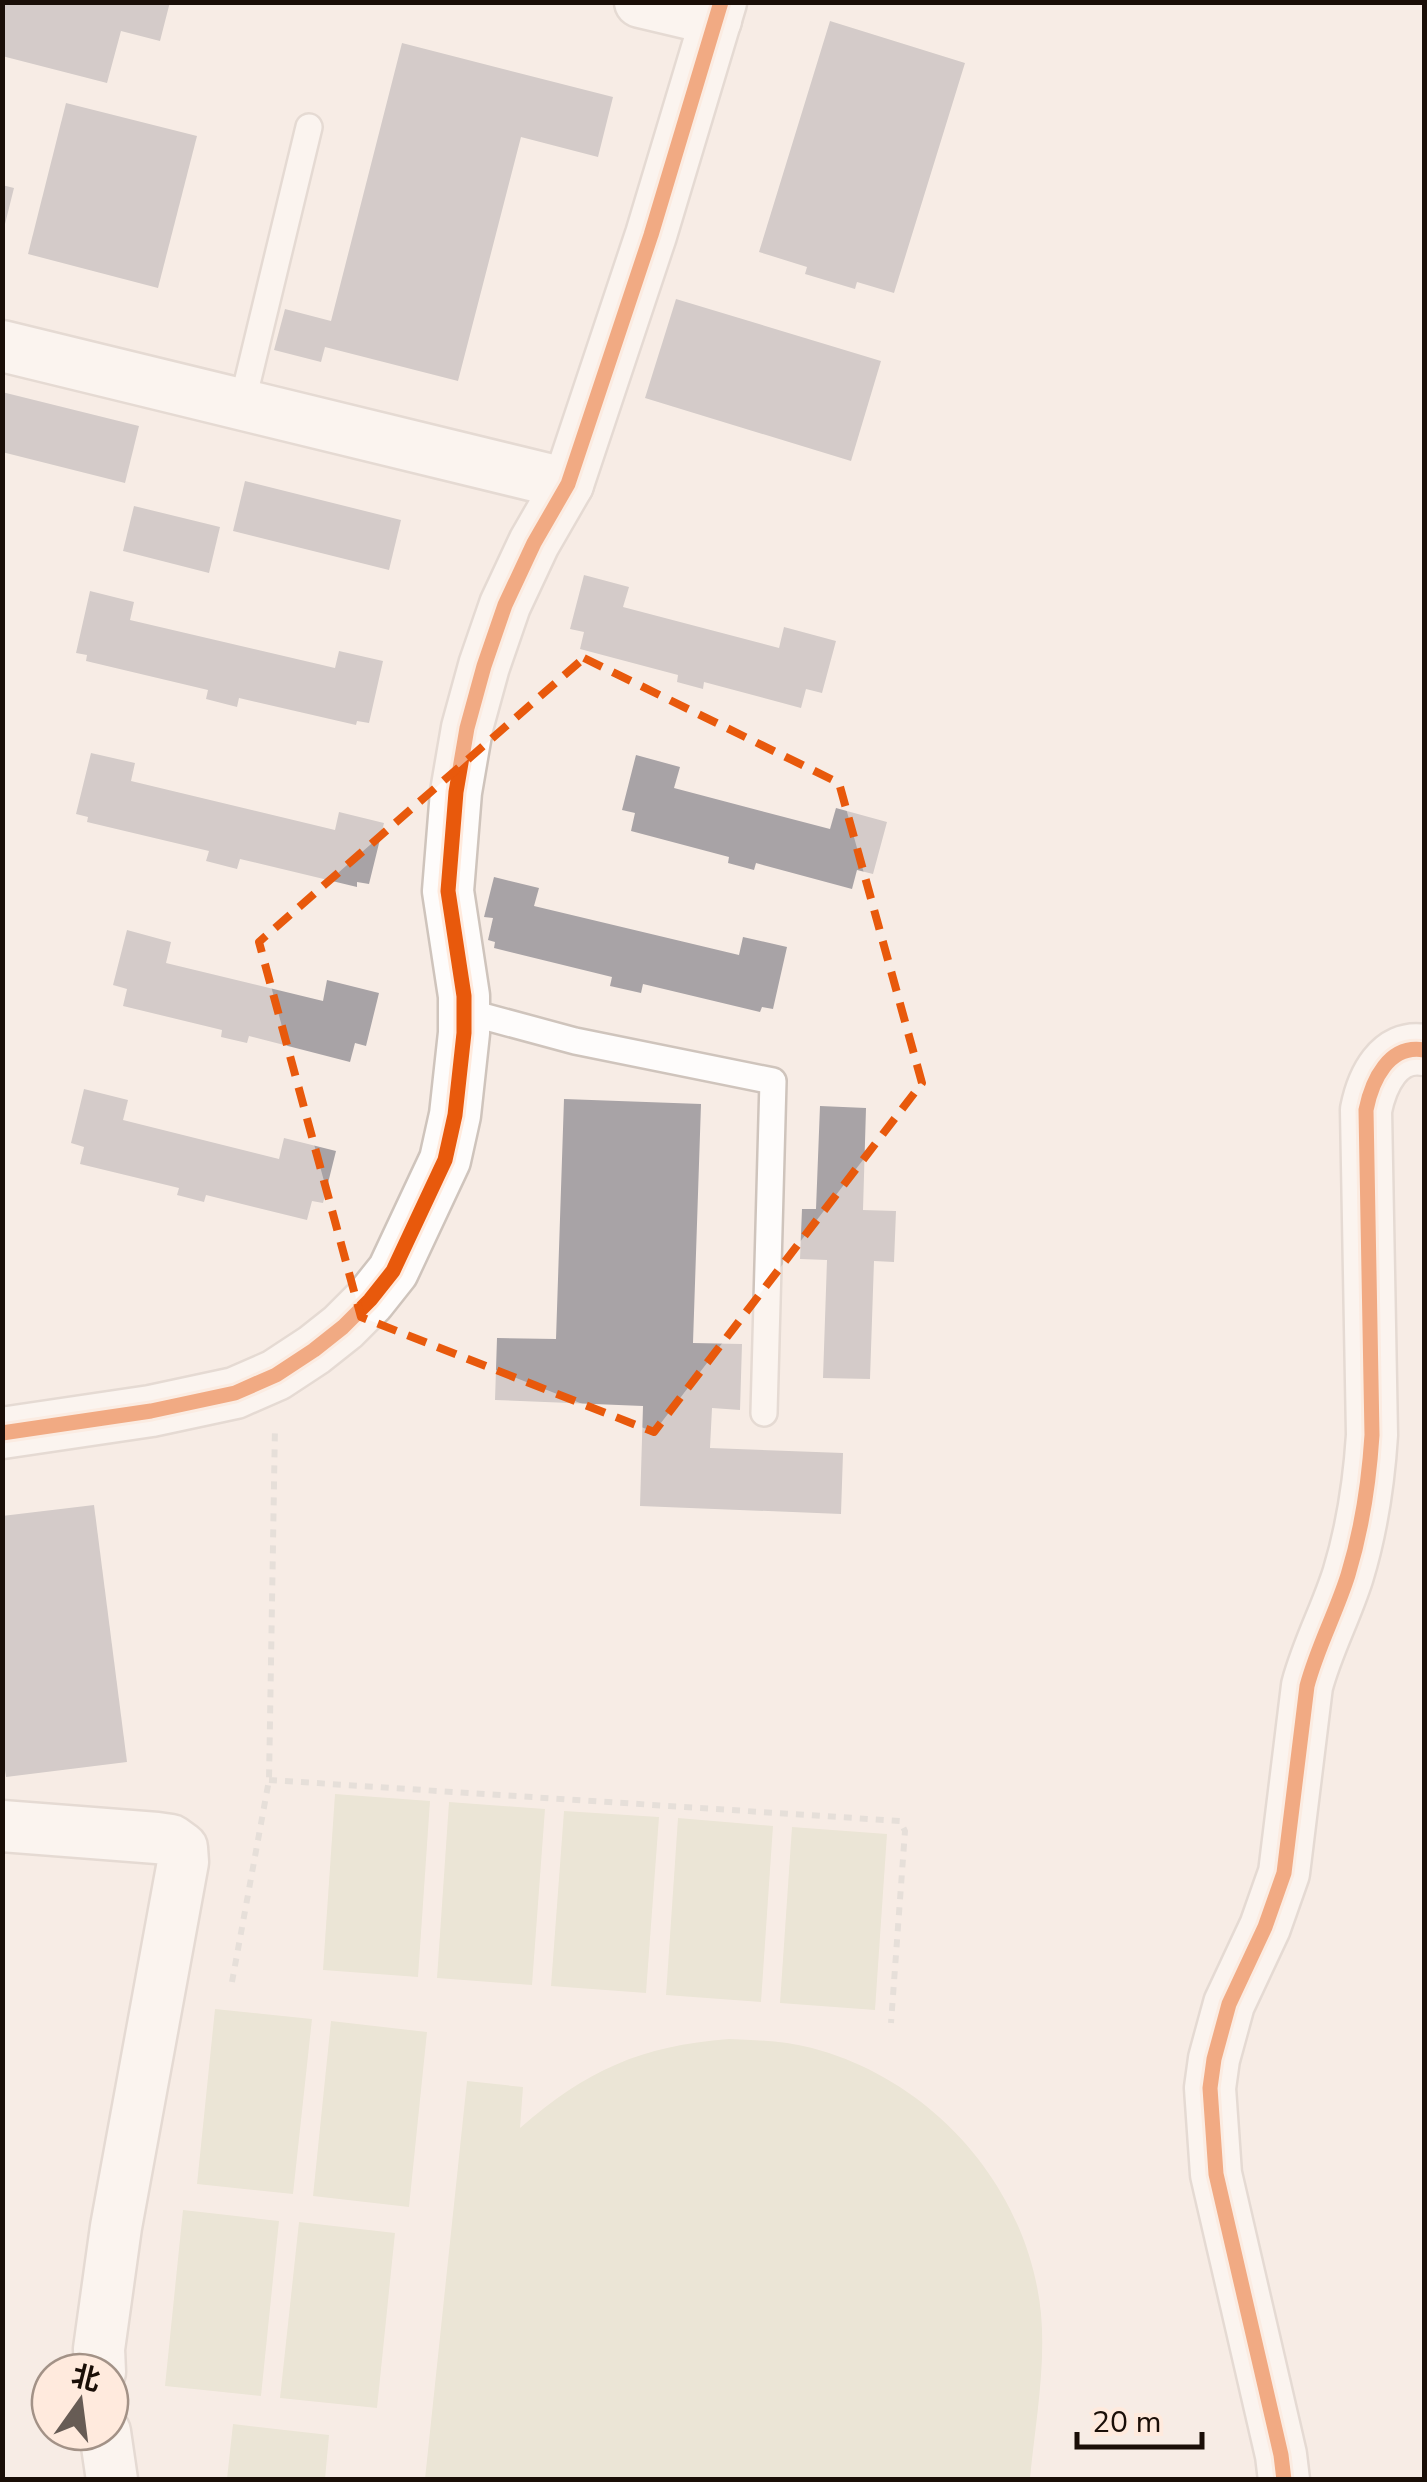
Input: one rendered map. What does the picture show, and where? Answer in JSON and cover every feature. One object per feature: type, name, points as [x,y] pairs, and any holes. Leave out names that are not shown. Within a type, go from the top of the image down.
[{"type":"street","points":[[2,1432],[116,1417],[235,1393],[276,1374],[344,1326],[394,1271],[445,1160],[455,1115],[464,1011],[448,891],[456,792],[467,728],[505,606],[534,543],[568,484],[651,235],[718,12],[640,2]]},
{"type":"street","points":[[2,346],[568,484]]},
{"type":"street","points":[[1284,2480],[1216,2174],[1210,2088],[1228,2004],[1265,1927],[1284,1873],[1307,1686],[1314,1658],[1347,1577],[1362,1522],[1372,1434],[1366,1110],[1369,1095],[1390,1059],[1403,1051],[1424,1050]]},
{"type":"street","points":[[2,1826],[157,1838],[171,1840],[182,1848],[184,1862],[116,2227],[100,2352]]},
{"type":"street","points":[[108,2452],[112,2480]]},
{"type":"lane","points":[[242,404],[309,127]]},
{"type":"lane","points":[[464,1011],[575,1041],[773,1081],[764,1413]]},
{"type":"path","points":[[232,1982],[268,1780],[276,1374]]},
{"type":"path","points":[[268,1780],[900,1820],[905,1831],[891,2023]]},
{"type":"highlighted area","points":[[584,658],[839,783],[922,1083],[654,1432],[361,1317],[259,942]]},
{"type":"green space","points":[[335,1794],[430,1801],[418,1977],[323,1970]]},
{"type":"green space","points":[[449,1802],[545,1809],[532,1985],[437,1978]]},
{"type":"green space","points":[[564,1811],[659,1817],[646,1993],[551,1986]]},
{"type":"green space","points":[[678,1818],[773,1826],[761,2002],[666,1995]]},
{"type":"green space","points":[[792,1827],[887,1834],[875,2010],[780,2003]]},
{"type":"green space","points":[[215,2009],[312,2019],[293,2194],[197,2184]]},
{"type":"green space","points":[[331,2021],[427,2032],[409,2207],[313,2196]]},
{"type":"green space","points":[[729,2039],[812,2048],[856,2063],[897,2085],[967,2145],[995,2182],[1017,2223],[1032,2267],[1041,2313],[1041,2375],[1030,2479],[425,2479],[467,2081],[523,2087],[520,2128],[568,2091],[616,2064],[668,2048]]},
{"type":"green space","points":[[183,2210],[279,2221],[261,2396],[165,2386]]},
{"type":"green space","points":[[299,2222],[395,2233],[377,2408],[280,2398]]},
{"type":"green space","points":[[233,2424],[329,2435],[325,2479],[227,2479]]},
{"type":"building","points":[[2,2],[170,2],[160,41],[121,31],[107,83],[2,56]]},
{"type":"building","points":[[830,21],[965,63],[894,293],[857,282],[855,289],[805,274],[807,267],[759,252]]},
{"type":"building","points":[[402,43],[613,97],[598,157],[521,137],[458,381],[325,347],[321,362],[274,350],[285,309],[331,321]]},
{"type":"building","points":[[66,103],[197,136],[158,288],[28,254]]},
{"type":"building","points":[[2,185],[14,188],[4,228],[2,228]]},
{"type":"building","points":[[676,299],[881,361],[851,461],[645,398]]},
{"type":"building","points":[[2,392],[139,426],[125,483],[2,452]]},
{"type":"building","points":[[245,481],[401,520],[389,570],[233,531]]},
{"type":"building","points":[[134,506],[220,527],[209,573],[123,551]]},
{"type":"building","points":[[584,575],[629,587],[623,607],[779,648],[784,627],[836,641],[822,693],[806,689],[801,708],[704,682],[703,689],[677,682],[678,675],[580,649],[584,632],[570,629]]},
{"type":"building","points":[[90,591],[134,602],[130,620],[335,668],[339,651],[383,661],[369,723],[357,721],[356,725],[239,698],[237,707],[206,699],[208,690],[86,661],[87,655],[76,653]]},
{"type":"building","points":[[91,753],[135,763],[131,781],[335,830],[339,812],[384,823],[369,884],[357,882],[357,887],[240,859],[237,869],[206,861],[209,851],[87,822],[88,817],[76,814]]},
{"type":"building","points":[[636,755],[680,767],[674,788],[830,829],[836,808],[887,822],[873,874],[857,870],[852,889],[756,863],[754,870],[728,863],[729,857],[631,831],[635,813],[622,810]]},
{"type":"building","points":[[494,877],[539,888],[534,906],[739,955],[743,937],[787,947],[773,1009],[762,1007],[760,1012],[643,984],[641,993],[610,986],[612,977],[494,948],[495,942],[488,940],[493,918],[484,917]]},
{"type":"building","points":[[127,930],[171,942],[166,963],[323,1001],[327,980],[379,993],[366,1046],[355,1043],[350,1062],[249,1036],[247,1043],[221,1037],[222,1030],[123,1006],[127,989],[113,985]]},
{"type":"building","points":[[84,1089],[128,1100],[123,1120],[279,1159],[284,1138],[336,1151],[323,1203],[312,1201],[307,1220],[206,1195],[204,1202],[177,1195],[179,1188],[80,1164],[84,1147],[71,1143]]},
{"type":"building","points":[[564,1099],[701,1104],[693,1343],[742,1344],[740,1410],[712,1408],[710,1448],[843,1453],[841,1514],[640,1506],[643,1406],[495,1400],[497,1338],[556,1339]]},
{"type":"building","points":[[820,1106],[866,1108],[863,1210],[896,1211],[894,1262],[874,1261],[870,1379],[823,1378],[827,1260],[800,1259],[802,1209],[816,1209]]},
{"type":"building","points":[[94,1505],[127,1762],[6,1777],[2,1747],[2,1516]]},
{"type":"cycle path","points":[[2,1433],[151,1411],[235,1393],[276,1375],[314,1350],[343,1327],[393,1271],[445,1160],[455,1115],[464,996],[448,891],[456,792],[467,728],[505,605],[568,484],[651,235],[721,2]]},
{"type":"cycle path","points":[[1284,2480],[1216,2174],[1210,2088],[1229,2004],[1265,1927],[1284,1873],[1307,1686],[1348,1575],[1364,1505],[1372,1435],[1366,1110],[1384,1066],[1401,1053],[1424,1050]]}]
